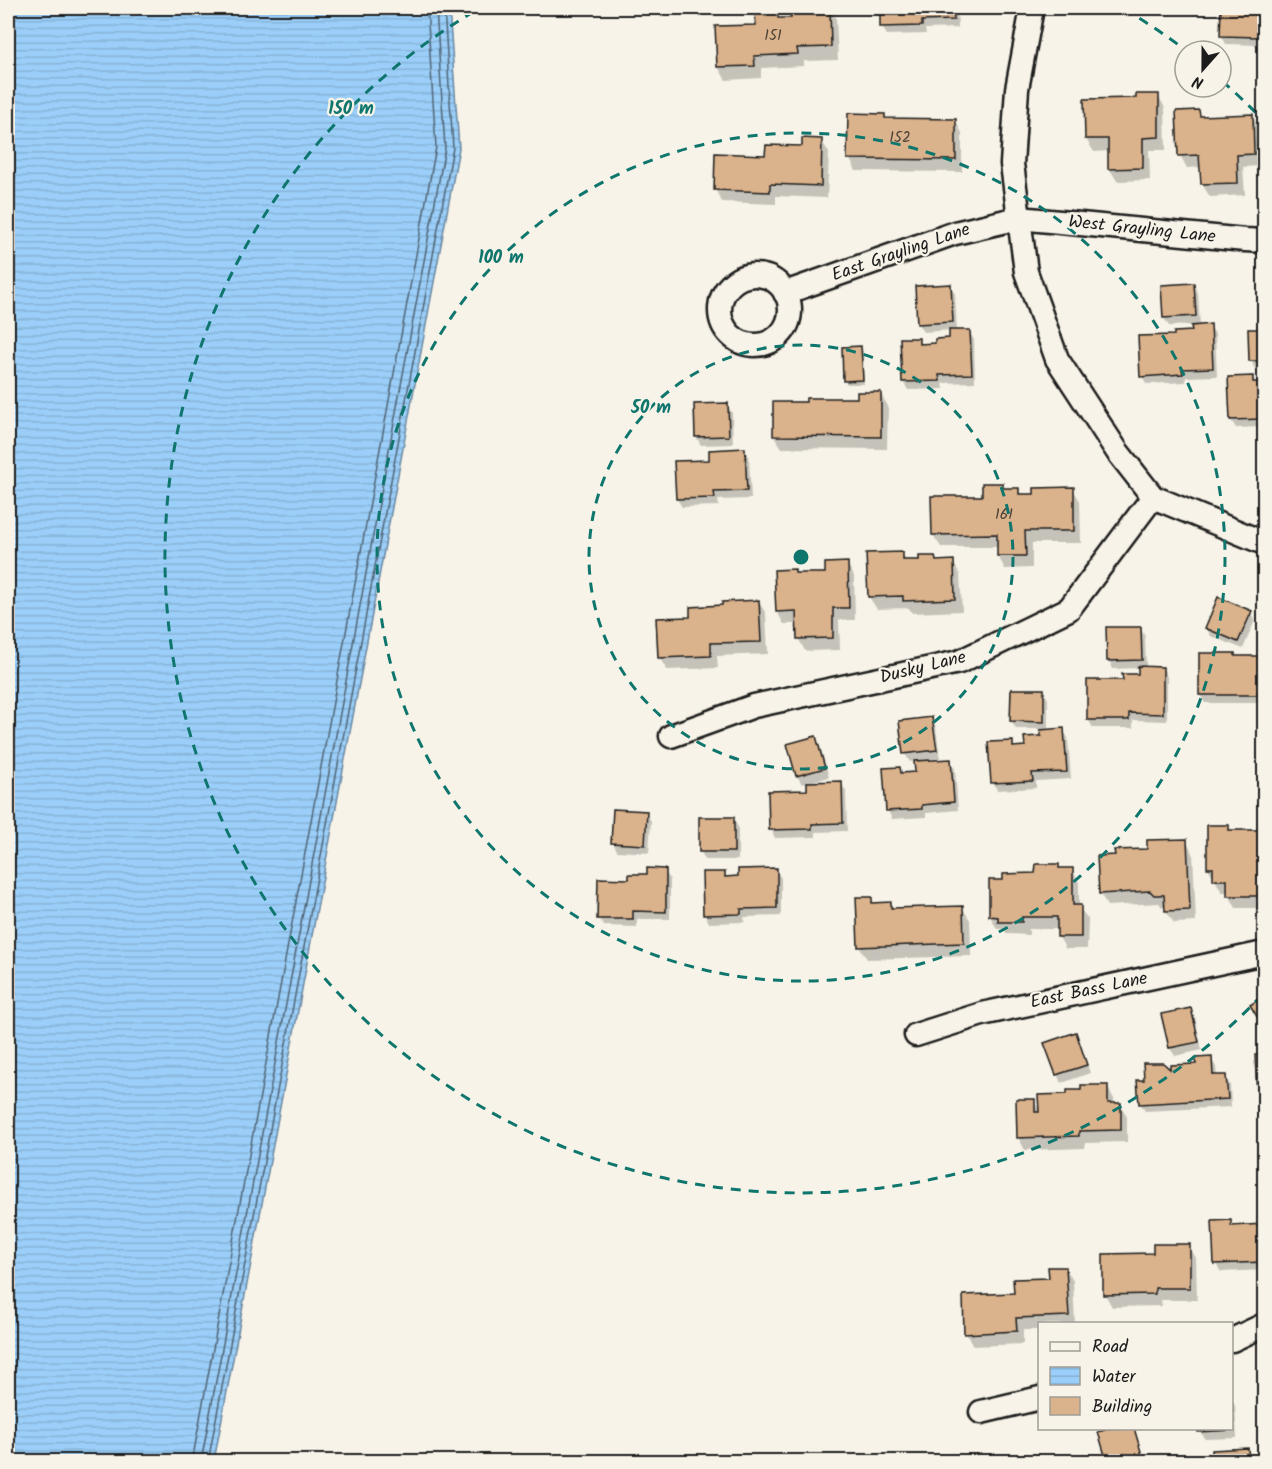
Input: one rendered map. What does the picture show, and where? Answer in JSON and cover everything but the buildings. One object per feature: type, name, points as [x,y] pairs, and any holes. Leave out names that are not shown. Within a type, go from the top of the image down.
[{"type":"street","points":[[1032,8],[1017,89],[1012,164],[1026,272],[1057,359],[1117,451],[1153,496],[1264,543]]},
{"type":"street","name":"West Grayling Lane","points":[[1019,218],[1264,241]]},
{"type":"street","name":"East Grayling Lane","points":[[785,293],[955,233],[1019,218]]},
{"type":"street","name":"Dusky Lane","points":[[670,736],[754,706],[959,662],[1069,609],[1153,496]]},
{"type":"street","name":"East Bass Lane","points":[[916,1035],[982,1014],[1264,953]]},
{"type":"street","points":[[1233,1340],[1264,1325]]},
{"type":"street","points":[[981,1413],[1038,1399]]},
{"type":"water","points":[[8,8],[449,8],[459,148],[214,1461],[8,1461]]}]
